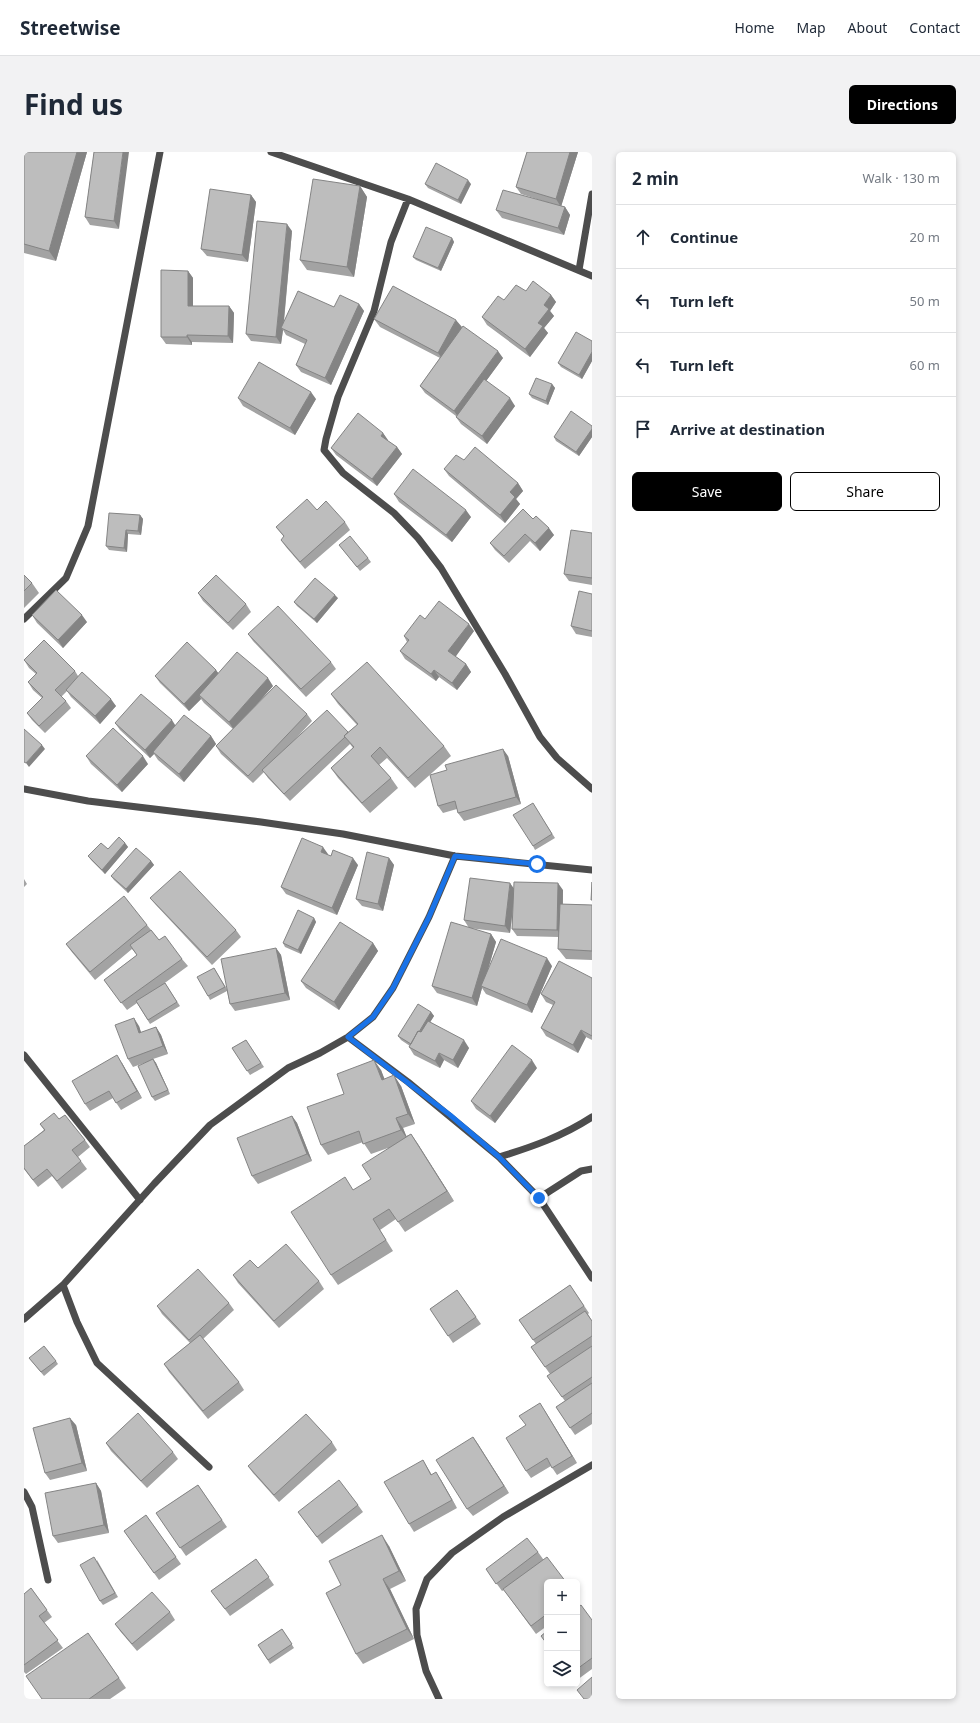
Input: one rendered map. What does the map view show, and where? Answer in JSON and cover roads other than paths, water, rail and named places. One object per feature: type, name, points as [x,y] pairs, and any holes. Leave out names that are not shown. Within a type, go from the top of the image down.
[{"type":"street","points":[[24,619],[66,578],[88,526],[160,152]]},
{"type":"street","points":[[271,152],[408,198],[592,276]]},
{"type":"street","points":[[579,270],[592,194]]},
{"type":"street","points":[[408,198],[391,242],[374,310],[338,397],[324,450],[343,473],[394,513],[418,538],[441,568],[540,737],[557,758],[592,789]]},
{"type":"street","points":[[24,789],[88,801],[261,822],[343,834],[455,856],[592,870]]},
{"type":"street","points":[[24,1318],[63,1285],[210,1125],[288,1068],[320,1053],[348,1037],[373,1017],[393,988],[429,917],[455,856]]},
{"type":"street","points":[[348,1037],[408,1082],[499,1157],[539,1198],[592,1278]]},
{"type":"street","points":[[24,1055],[140,1200]]},
{"type":"street","points":[[499,1157],[533,1147],[576,1127],[592,1117]]},
{"type":"street","points":[[539,1198],[581,1171],[592,1169]]},
{"type":"street","points":[[63,1285],[78,1322],[98,1363],[208,1467]]},
{"type":"street","points":[[439,1699],[426,1670],[417,1635],[416,1609],[427,1578],[452,1553],[503,1517],[592,1465]]},
{"type":"street","points":[[24,1492],[32,1507],[48,1580]]}]
